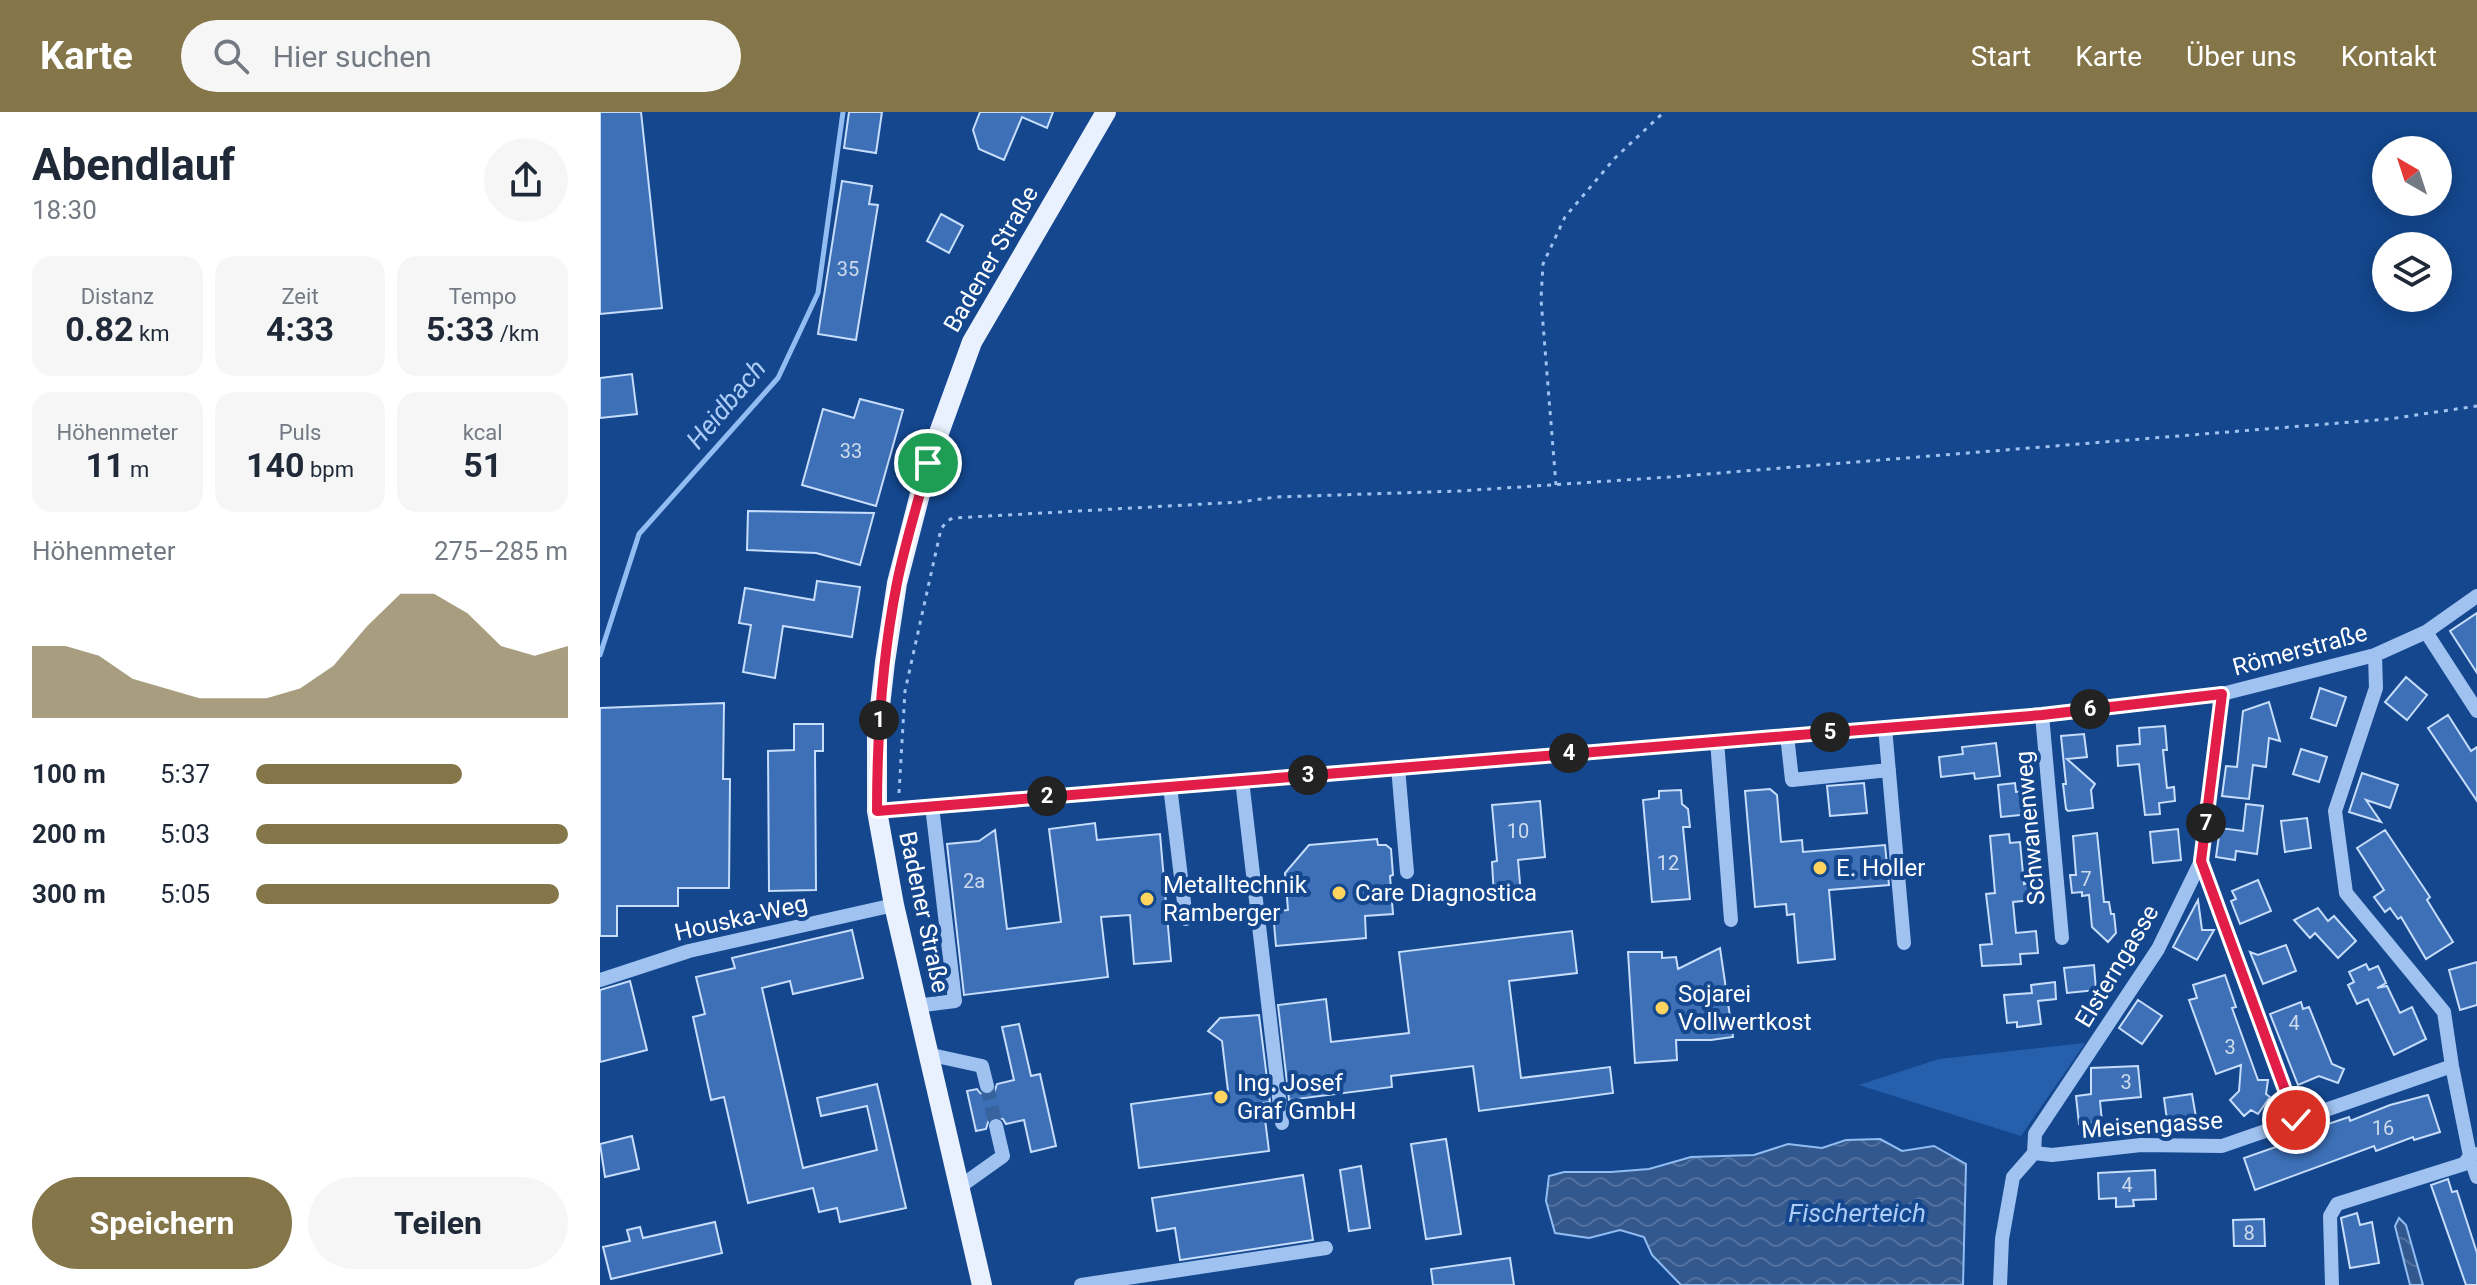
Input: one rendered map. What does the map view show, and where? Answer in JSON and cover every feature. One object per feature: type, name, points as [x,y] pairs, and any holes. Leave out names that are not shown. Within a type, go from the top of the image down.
[{"type":"main road","name":"Badener Straße","points":[[982,1285],[894,905],[877,733],[897,583],[928,463],[972,342],[1106,112]]},
{"type":"street","name":"Römerstraße","points":[[887,810],[2042,715],[2222,694],[2375,655],[2426,632],[2477,596]]},
{"type":"street","points":[[2426,632],[2477,711]]},
{"type":"street","points":[[2375,655],[2376,688],[2335,811],[2346,893],[2444,1012],[2452,1066],[2477,1177]]},
{"type":"street","name":"Elsterngasse","points":[[2000,1285],[2002,1239],[2013,1177],[2034,1153],[2035,1134],[2158,949],[2201,861],[2222,694]]},
{"type":"street","name":"Schwanenweg","points":[[2042,715],[2062,938]]},
{"type":"street","points":[[1885,727],[1904,943]]},
{"type":"street","points":[[1787,735],[1792,780],[1889,770]]},
{"type":"street","points":[[1717,741],[1731,920]]},
{"type":"street","points":[[1398,767],[1407,872]]},
{"type":"street","points":[[1242,780],[1282,1123]]},
{"type":"street","points":[[1170,786],[1186,919]]},
{"type":"street","points":[[916,1006],[955,1001],[932,806]]},
{"type":"street","points":[[2201,861],[2296,1120]]},
{"type":"street","name":"Houska-Weg","points":[[600,980],[689,951],[894,905]]},
{"type":"street","points":[[927,1054],[982,1066],[987,1086]]},
{"type":"street","name":"Meisengasse","points":[[2034,1153],[2052,1155],[2141,1145],[2222,1146],[2452,1066]]},
{"type":"street","points":[[958,1188],[1003,1156],[996,1126]]},
{"type":"street","points":[[2332,1285],[2330,1216],[2337,1204],[2464,1164],[2474,1154]]},
{"type":"street","points":[[1081,1285],[1326,1248]]},
{"type":"path","points":[[1556,485],[1541,299],[1543,264],[1565,217],[1615,158],[1664,112]]},
{"type":"path","points":[[887,810],[905,691],[941,529],[947,521],[978,515],[1240,502],[1276,497],[1460,491],[1933,457],[2389,419],[2477,406]]},
{"type":"shaded area","points":[[2085,1043],[2021,1136],[1859,1085],[1939,1059]]},
{"type":"water","name":"Fischerteich","points":[[1880,1139],[1902,1151],[1934,1146],[1966,1164],[1963,1285],[1681,1285],[1652,1255],[1644,1237],[1620,1230],[1589,1238],[1555,1233],[1546,1201],[1549,1176],[1564,1172],[1649,1169],[1691,1157],[1754,1155],[1788,1144],[1822,1148],[1846,1140]]},
{"type":"water","points":[[2399,1218],[2406,1225],[2423,1285],[2410,1285],[2395,1226]]},
{"type":"building","points":[[600,112],[641,112],[662,308],[600,314]]},
{"type":"building","points":[[849,112],[882,112],[876,153],[844,148]]},
{"type":"building","points":[[980,112],[1053,112],[1047,128],[1022,117],[1004,160],[979,149],[973,130]]},
{"type":"building","points":[[842,181],[872,186],[869,204],[878,205],[856,340],[818,334]]},
{"type":"building","points":[[941,214],[963,226],[949,253],[927,241]]},
{"type":"building","points":[[632,374],[637,414],[600,418],[600,378]]},
{"type":"building","points":[[860,399],[903,410],[876,506],[802,485],[823,409],[854,418]]},
{"type":"building","points":[[748,511],[874,513],[860,565],[816,553],[747,550]]},
{"type":"building","points":[[817,581],[860,587],[852,637],[783,626],[775,678],[743,672],[751,625],[739,623],[745,588],[814,600]]},
{"type":"building","points":[[2477,613],[2477,673],[2450,631]]},
{"type":"building","points":[[2406,677],[2427,695],[2407,720],[2385,702]]},
{"type":"building","points":[[2320,688],[2346,697],[2336,726],[2311,718]]},
{"type":"building","points":[[2269,702],[2280,741],[2269,738],[2266,767],[2253,765],[2249,799],[2222,796],[2226,766],[2237,767],[2243,711]]},
{"type":"building","points":[[724,703],[723,779],[730,779],[729,888],[678,888],[678,906],[617,906],[617,936],[600,936],[600,708]]},
{"type":"building","points":[[2448,715],[2471,751],[2477,747],[2477,801],[2428,728]]},
{"type":"building","points":[[794,724],[823,724],[823,751],[815,751],[816,890],[769,891],[768,751],[794,750]]},
{"type":"building","points":[[2165,726],[2167,750],[2163,750],[2167,788],[2174,787],[2175,801],[2159,803],[2160,814],[2145,815],[2139,764],[2118,766],[2117,746],[2140,744],[2139,728]]},
{"type":"building","points":[[2084,734],[2087,757],[2067,759],[2095,784],[2091,790],[2093,808],[2068,811],[2063,784],[2066,784],[2061,736]]},
{"type":"building","points":[[1996,743],[2000,776],[1975,779],[1974,773],[1941,777],[1939,757],[1963,754],[1962,747]]},
{"type":"building","points":[[2301,749],[2327,757],[2319,782],[2293,774]]},
{"type":"building","points":[[2362,773],[2398,785],[2390,808],[2366,800],[2381,822],[2349,812]]},
{"type":"building","points":[[1864,783],[1867,813],[1830,816],[1827,786]]},
{"type":"building","points":[[2015,783],[2016,792],[2027,791],[2030,814],[2001,817],[1998,785]]},
{"type":"building","name":"E. Holler","points":[[1770,789],[1777,795],[1781,842],[1802,840],[1803,852],[1885,845],[1889,885],[1829,890],[1835,959],[1798,963],[1794,914],[1787,915],[1786,904],[1755,907],[1745,791]]},
{"type":"building","points":[[1681,790],[1690,827],[1683,827],[1690,899],[1652,902],[1643,800],[1659,798],[1659,791]]},
{"type":"building","points":[[1540,801],[1545,857],[1518,860],[1521,895],[1494,897],[1492,862],[1497,861],[1492,805]]},
{"type":"building","points":[[2246,804],[2263,806],[2257,854],[2236,851],[2235,860],[2216,857],[2220,828],[2243,831]]},
{"type":"building","points":[[2307,818],[2311,848],[2285,852],[2281,821]]},
{"type":"building","points":[[1095,823],[1097,840],[1160,834],[1171,961],[1134,964],[1130,915],[1101,917],[1108,977],[964,995],[947,844],[979,841],[995,830],[1007,929],[1061,922],[1049,829]]},
{"type":"building","points":[[2178,829],[2181,860],[2153,863],[2150,832]]},
{"type":"building","points":[[2385,830],[2430,897],[2427,900],[2453,942],[2426,959],[2401,917],[2398,919],[2390,908],[2385,912],[2374,897],[2384,890],[2357,848]]},
{"type":"building","points":[[2097,833],[2104,902],[2109,902],[2111,914],[2114,914],[2116,933],[2108,942],[2092,927],[2089,895],[2072,893],[2070,875],[2076,875],[2073,836]]},
{"type":"building","points":[[2009,834],[2010,843],[2020,842],[2024,884],[2031,883],[2033,900],[2013,902],[2016,933],[2036,931],[2038,953],[2020,954],[2021,964],[1982,966],[1980,945],[1992,944],[1986,894],[1995,893],[1990,836]]},
{"type":"building","name":"Care Diagnostica","points":[[1377,839],[1378,845],[1391,849],[1393,914],[1365,916],[1366,938],[1276,946],[1273,912],[1288,910],[1285,873],[1309,845]]},
{"type":"building","points":[[2258,880],[2271,911],[2240,924],[2231,901],[2236,899],[2232,891]]},
{"type":"building","points":[[2198,900],[2202,930],[2214,930],[2197,960],[2173,947]]},
{"type":"building","points":[[2318,908],[2328,921],[2334,916],[2356,941],[2338,958],[2315,933],[2310,938],[2294,920]]},
{"type":"building","points":[[852,930],[863,978],[793,994],[790,981],[762,988],[803,1168],[877,1150],[867,1106],[821,1116],[817,1098],[877,1084],[906,1208],[840,1222],[837,1208],[819,1212],[813,1188],[748,1203],[724,1097],[711,1100],[693,1017],[705,1014],[696,977],[735,968],[732,958]]},
{"type":"building","points":[[1572,931],[1577,973],[1509,981],[1521,1078],[1610,1067],[1613,1093],[1479,1111],[1473,1066],[1391,1076],[1392,1087],[1289,1100],[1278,1005],[1326,999],[1331,1042],[1409,1033],[1399,952]]},
{"type":"building","points":[[2286,945],[2296,971],[2263,984],[2250,952],[2258,955]]},
{"type":"building","name":"Sojarei Vollwertkost","points":[[1720,948],[1733,1037],[1676,1040],[1677,1060],[1635,1063],[1628,952],[1662,952],[1662,958],[1676,957],[1678,969]]},
{"type":"building","points":[[2477,962],[2477,1005],[2460,1010],[2449,970]]},
{"type":"building","points":[[2366,964],[2369,970],[2378,966],[2386,983],[2377,988],[2387,986],[2400,1013],[2412,1007],[2426,1039],[2394,1055],[2368,999],[2357,1004],[2348,985],[2354,982],[2349,972]]},
{"type":"building","points":[[2094,965],[2096,990],[2067,993],[2064,968]]},
{"type":"building","points":[[2225,975],[2236,1007],[2232,1008],[2258,1080],[2268,1080],[2266,1094],[2270,1097],[2258,1114],[2251,1110],[2244,1116],[2230,1100],[2239,1091],[2241,1065],[2216,1074],[2189,1000],[2197,998],[2193,985]]},
{"type":"building","points":[[630,981],[647,1050],[600,1062],[600,990]]},
{"type":"building","points":[[2055,982],[2056,999],[2038,1001],[2041,1024],[2017,1027],[2017,1022],[2007,1023],[2004,995],[2032,993],[2031,985]]},
{"type":"building","points":[[2138,1000],[2162,1016],[2142,1044],[2119,1028]]},
{"type":"building","points":[[2301,1002],[2303,1009],[2309,1007],[2332,1064],[2344,1069],[2338,1083],[2319,1076],[2298,1085],[2270,1014]]},
{"type":"building","name":"Ing. Josef Graf GmbH","points":[[1259,1015],[1270,1102],[1263,1103],[1269,1151],[1139,1168],[1131,1104],[1228,1091],[1222,1041],[1208,1031],[1220,1018]]},
{"type":"building","points":[[1019,1024],[1031,1076],[1040,1074],[1056,1146],[1031,1152],[1024,1120],[1006,1124],[1003,1119],[994,1116],[989,1119],[986,1129],[976,1131],[967,1091],[977,1089],[989,1096],[994,1093],[997,1084],[1014,1080],[1002,1027]]},
{"type":"building","points":[[2138,1066],[2141,1097],[2100,1101],[2102,1122],[2079,1124],[2076,1096],[2091,1094],[2091,1068]]},
{"type":"building","points":[[2192,1094],[2197,1123],[2168,1127],[2164,1098]]},
{"type":"building","points":[[2428,1095],[2440,1132],[2414,1140],[2413,1137],[2376,1151],[2374,1146],[2255,1190],[2244,1158],[2325,1125],[2349,1117],[2350,1121],[2390,1105]]},
{"type":"building","points":[[632,1136],[639,1169],[605,1177],[600,1144]]},
{"type":"building","points":[[1446,1139],[1461,1234],[1426,1239],[1411,1144]]},
{"type":"building","points":[[1361,1166],[1370,1228],[1349,1231],[1340,1170]]},
{"type":"building","points":[[2155,1170],[2156,1199],[2133,1200],[2134,1206],[2116,1207],[2116,1198],[2099,1199],[2098,1173]]},
{"type":"building","points":[[1303,1175],[1313,1240],[1180,1260],[1175,1228],[1157,1231],[1152,1198]]},
{"type":"building","points":[[2448,1179],[2452,1192],[2457,1191],[2477,1253],[2477,1285],[2466,1285],[2431,1185]]},
{"type":"building","points":[[2357,1213],[2360,1225],[2372,1222],[2379,1263],[2350,1268],[2341,1218]]},
{"type":"building","points":[[2264,1219],[2265,1246],[2234,1246],[2233,1220]]},
{"type":"building","points":[[715,1222],[722,1253],[611,1279],[603,1247],[630,1241],[627,1230],[640,1227],[643,1238]]},
{"type":"building","points":[[1510,1258],[1514,1285],[1433,1285],[1431,1269]]},
{"type":"waterway","name":"Heidbach","points":[[600,655],[639,534],[778,378],[818,293],[843,112]]},
{"type":"tunnel","points":[[987,1086],[996,1126]]},
{"type":"place","name":"E. Holler","points":[[1820,868]]},
{"type":"place","name":"Care Diagnostica","points":[[1339,893]]},
{"type":"place","name":"Metalltechnik Ramberger","points":[[1147,899]]},
{"type":"place","name":"Sojarei Vollwertkost","points":[[1662,1008]]},
{"type":"place","name":"Ing. Josef Graf GmbH","points":[[1221,1097]]},
{"type":"route","points":[[928,463],[897,583],[885,662],[877,733],[877,811],[2042,715],[2222,694],[2201,861],[2296,1120]]}]
